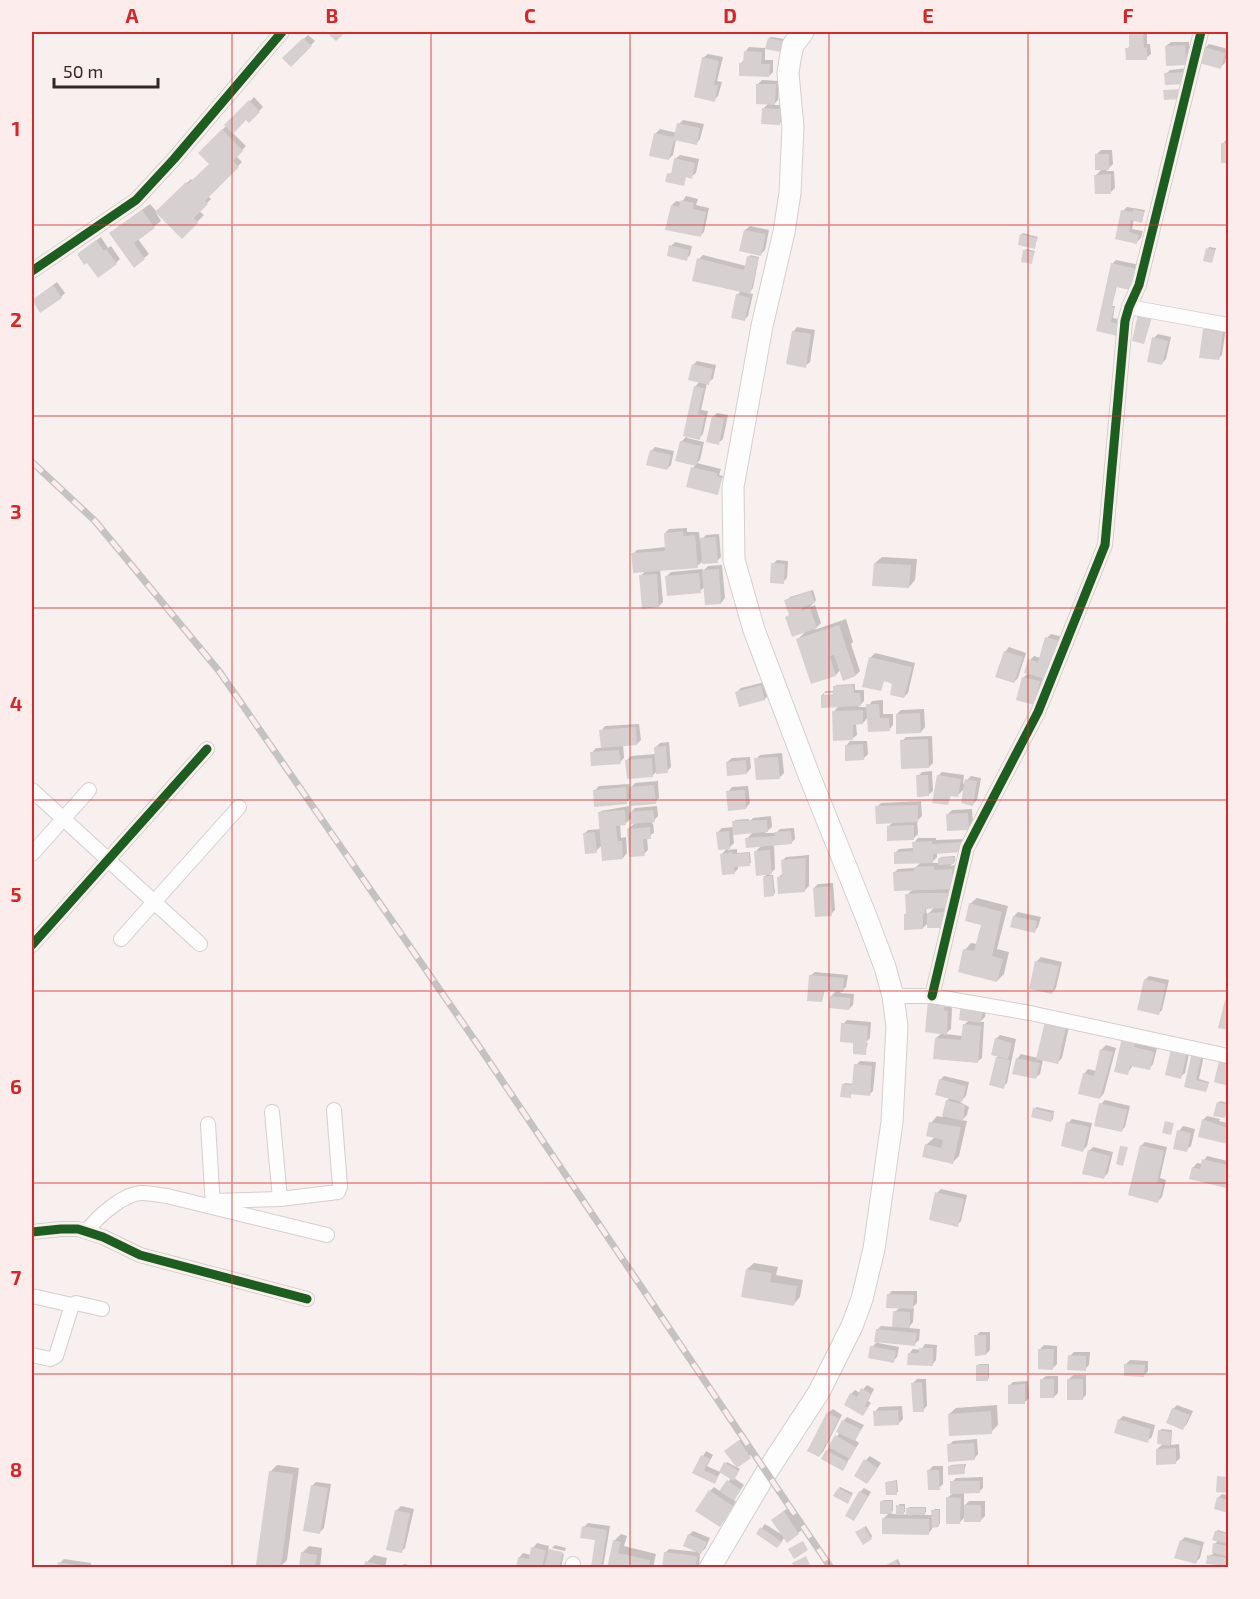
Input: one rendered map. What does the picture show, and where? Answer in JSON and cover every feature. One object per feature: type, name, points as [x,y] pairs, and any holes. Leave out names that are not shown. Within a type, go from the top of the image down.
[{"type":"main road","points":[[710,1568],[766,1473],[819,1392],[852,1326],[862,1299],[876,1239],[892,1122],[897,1026],[893,996],[885,967],[754,630],[734,560],[733,487],[762,326],[784,232],[790,193],[793,127],[789,66],[793,45],[803,32]]},
{"type":"street","points":[[32,271],[136,200],[282,32]]},
{"type":"street","points":[[932,996],[967,848],[1038,712],[1105,545],[1125,321],[1139,285],[1201,32]]},
{"type":"street","points":[[1129,307],[1228,325]]},
{"type":"street","points":[[32,945],[207,749]]},
{"type":"street","points":[[32,790],[200,944]]},
{"type":"street","points":[[32,854],[89,790]]},
{"type":"street","points":[[121,939],[239,807]]},
{"type":"street","points":[[893,996],[932,996],[1030,1013],[1228,1056]]},
{"type":"street","points":[[213,1204],[338,1192],[340,1186],[334,1110]]},
{"type":"street","points":[[272,1112],[280,1199]]},
{"type":"street","points":[[208,1125],[213,1204]]},
{"type":"street","points":[[87,1231],[93,1222],[108,1209],[132,1195],[142,1193],[213,1204],[327,1235]]},
{"type":"street","points":[[32,1232],[60,1228],[87,1231],[140,1255],[307,1299]]},
{"type":"street","points":[[32,1296],[102,1309]]},
{"type":"street","points":[[32,1355],[50,1359],[56,1356],[72,1305]]},
{"type":"building","points":[[326,32],[346,32],[336,41]]},
{"type":"building","points":[[1129,32],[1143,32],[1144,48],[1147,47],[1147,60],[1126,60],[1125,48],[1129,48]]},
{"type":"building","points":[[303,38],[312,46],[291,67],[282,58]]},
{"type":"building","points":[[768,38],[783,41],[781,52],[765,49]]},
{"type":"building","points":[[1185,45],[1186,65],[1166,66],[1165,46]]},
{"type":"building","points":[[1204,47],[1225,53],[1221,69],[1199,63]]},
{"type":"building","points":[[744,51],[762,52],[761,64],[770,64],[769,77],[739,76],[739,63],[743,63]]},
{"type":"building","points":[[702,57],[719,61],[714,85],[718,85],[715,102],[694,97]]},
{"type":"building","points":[[1186,72],[1187,84],[1165,85],[1164,73]]},
{"type":"building","points":[[756,84],[776,84],[775,105],[756,104]]},
{"type":"building","points":[[1182,89],[1182,99],[1164,100],[1163,90]]},
{"type":"building","points":[[249,100],[260,112],[249,123],[246,120],[233,134],[224,125]]},
{"type":"building","points":[[762,108],[781,109],[780,125],[761,124]]},
{"type":"building","points":[[677,123],[700,128],[697,145],[674,140],[669,160],[649,156],[654,133],[674,137]]},
{"type":"building","points":[[222,129],[243,151],[233,161],[239,167],[205,201],[208,204],[194,218],[198,223],[182,239],[155,212],[186,182],[188,184],[209,164],[198,153]]},
{"type":"building","points":[[1221,143],[1228,143],[1228,163],[1221,163]]},
{"type":"building","points":[[1095,154],[1109,154],[1109,170],[1095,170]]},
{"type":"building","points":[[674,158],[695,163],[692,179],[686,177],[684,186],[665,182],[667,173],[671,174]]},
{"type":"building","points":[[1111,174],[1111,194],[1095,194],[1094,175]]},
{"type":"building","points":[[681,200],[694,203],[693,209],[706,212],[701,237],[665,230],[671,205],[679,207]]},
{"type":"building","points":[[1133,209],[1144,212],[1142,223],[1131,220],[1129,232],[1139,235],[1137,244],[1115,239],[1121,210],[1133,212]]},
{"type":"building","points":[[142,210],[155,228],[134,243],[145,259],[134,268],[109,233]]},
{"type":"building","points":[[744,230],[766,234],[761,256],[739,251]]},
{"type":"building","points":[[1020,234],[1037,238],[1035,249],[1018,245]]},
{"type":"building","points":[[96,240],[117,264],[98,278],[87,263],[84,265],[77,254]]},
{"type":"building","points":[[669,245],[689,250],[687,261],[667,256]]},
{"type":"building","points":[[1206,248],[1215,250],[1212,263],[1203,261]]},
{"type":"building","points":[[1023,250],[1034,252],[1032,264],[1021,262]]},
{"type":"building","points":[[747,256],[759,258],[750,294],[692,281],[697,258],[744,270]]},
{"type":"building","points":[[1111,263],[1137,269],[1130,290],[1116,287],[1111,322],[1119,324],[1117,336],[1096,331]]},
{"type":"building","points":[[53,285],[62,298],[40,313],[32,300]]},
{"type":"building","points":[[736,294],[750,298],[745,321],[731,318]]},
{"type":"building","points":[[1138,314],[1152,317],[1144,344],[1132,341]]},
{"type":"building","points":[[1203,329],[1223,332],[1219,360],[1199,358]]},
{"type":"building","points":[[792,331],[811,334],[806,368],[786,364]]},
{"type":"building","points":[[1152,337],[1168,341],[1162,365],[1147,362]]},
{"type":"building","points":[[692,364],[713,369],[709,385],[688,380]]},
{"type":"building","points":[[694,386],[704,388],[698,414],[705,415],[700,440],[683,436]]},
{"type":"building","points":[[712,416],[724,419],[719,445],[706,442]]},
{"type":"building","points":[[680,441],[701,446],[696,466],[675,461]]},
{"type":"building","points":[[650,450],[671,455],[667,470],[646,465]]},
{"type":"building","points":[[691,467],[717,473],[717,476],[722,478],[718,495],[686,487]]},
{"type":"building","points":[[683,531],[684,536],[695,535],[698,568],[633,573],[631,553],[665,551],[664,533]]},
{"type":"building","points":[[716,537],[718,563],[702,564],[700,538]]},
{"type":"building","points":[[771,563],[785,564],[784,584],[770,583]]},
{"type":"building","points":[[874,563],[911,565],[909,588],[872,586]]},
{"type":"building","points":[[719,569],[721,604],[705,605],[702,570]]},
{"type":"building","points":[[699,573],[701,593],[667,596],[665,576]]},
{"type":"building","points":[[657,574],[659,607],[642,609],[639,575]]},
{"type":"building","points":[[811,591],[815,603],[801,608],[802,611],[810,608],[817,628],[792,637],[785,617],[789,615],[784,600]]},
{"type":"building","points":[[839,625],[856,676],[843,681],[834,655],[830,656],[836,676],[811,684],[796,639]]},
{"type":"building","points":[[1045,637],[1060,641],[1046,679],[1024,673],[1028,659],[1038,662]]},
{"type":"building","points":[[1004,651],[1023,657],[1014,683],[995,677]]},
{"type":"building","points":[[869,657],[912,667],[904,698],[890,695],[892,684],[884,681],[881,691],[862,687]]},
{"type":"building","points":[[1022,677],[1040,681],[1034,705],[1016,700]]},
{"type":"building","points":[[761,685],[765,700],[739,707],[735,692]]},
{"type":"building","points":[[853,685],[854,693],[860,693],[861,706],[821,708],[821,695],[833,694],[833,686]]},
{"type":"building","points":[[866,704],[879,704],[880,718],[889,718],[890,731],[868,732]]},
{"type":"building","points":[[863,710],[863,724],[853,725],[853,740],[833,741],[832,711]]},
{"type":"building","points":[[920,713],[921,733],[896,734],[896,714]]},
{"type":"building","points":[[636,727],[637,745],[601,748],[599,730]]},
{"type":"building","points":[[928,739],[929,768],[901,769],[900,740]]},
{"type":"building","points":[[863,744],[864,760],[845,761],[845,745]]},
{"type":"building","points":[[666,746],[668,773],[656,774],[654,747]]},
{"type":"building","points":[[619,750],[621,764],[591,766],[590,752]]},
{"type":"building","points":[[778,757],[780,779],[756,780],[754,758]]},
{"type":"building","points":[[652,758],[653,777],[627,779],[625,760]]},
{"type":"building","points":[[746,760],[747,774],[727,776],[726,762]]},
{"type":"building","points":[[916,775],[928,775],[929,796],[917,797]]},
{"type":"building","points":[[937,775],[961,779],[958,797],[950,796],[948,805],[932,803]]},
{"type":"building","points":[[965,779],[977,781],[973,806],[961,803]]},
{"type":"building","points":[[654,785],[656,804],[631,806],[629,787]]},
{"type":"building","points":[[626,787],[627,804],[594,807],[593,790]]},
{"type":"building","points":[[745,790],[746,809],[728,811],[726,791]]},
{"type":"building","points":[[918,805],[918,822],[876,824],[875,806]]},
{"type":"building","points":[[625,810],[626,825],[616,826],[618,841],[622,841],[623,859],[602,861],[598,812]]},
{"type":"building","points":[[653,810],[655,822],[631,824],[630,812]]},
{"type":"building","points":[[968,813],[969,830],[947,831],[946,814]]},
{"type":"building","points":[[767,820],[768,832],[733,835],[732,821]]},
{"type":"building","points":[[914,825],[914,840],[887,841],[887,826]]},
{"type":"building","points":[[650,827],[651,839],[643,839],[645,856],[629,857],[627,829]]},
{"type":"building","points":[[729,831],[730,849],[718,850],[716,832]]},
{"type":"building","points":[[791,831],[792,844],[746,848],[745,838],[775,836],[774,832]]},
{"type":"building","points":[[595,832],[597,853],[585,854],[583,833]]},
{"type":"building","points":[[932,841],[932,844],[962,842],[963,852],[933,854],[933,863],[894,864],[894,852],[913,851],[912,842]]},
{"type":"building","points":[[770,850],[772,874],[756,876],[754,851]]},
{"type":"building","points":[[733,852],[733,854],[749,853],[750,866],[734,867],[735,874],[722,875],[720,854]]},
{"type":"building","points":[[954,857],[954,864],[938,865],[938,858]]},
{"type":"building","points":[[806,858],[805,892],[778,894],[777,877],[782,877],[781,860]]},
{"type":"building","points":[[934,866],[935,870],[952,869],[953,889],[894,891],[893,872],[914,871],[914,867]]},
{"type":"building","points":[[763,876],[772,876],[774,896],[764,897]]},
{"type":"building","points":[[830,886],[832,916],[815,917],[813,888]]},
{"type":"building","points":[[949,893],[949,908],[925,909],[923,929],[904,930],[905,894]]},
{"type":"building","points":[[969,903],[1002,912],[992,956],[1003,959],[997,982],[958,972],[963,949],[974,951],[981,925],[965,921]]},
{"type":"building","points":[[944,912],[944,928],[927,928],[927,913]]},
{"type":"building","points":[[1013,916],[1037,921],[1035,933],[1010,927]]},
{"type":"building","points":[[1035,961],[1059,966],[1052,994],[1029,989]]},
{"type":"building","points":[[809,975],[844,978],[843,992],[824,991],[822,1002],[807,1001]]},
{"type":"building","points":[[1144,979],[1166,984],[1159,1015],[1137,1010]]},
{"type":"building","points":[[830,996],[851,998],[849,1010],[829,1008]]},
{"type":"building","points":[[928,1000],[945,1001],[944,1010],[948,1011],[947,1035],[925,1032]]},
{"type":"building","points":[[1225,1000],[1228,1001],[1228,1030],[1218,1028]]},
{"type":"building","points":[[961,1003],[983,1006],[981,1023],[959,1020]]},
{"type":"building","points":[[1046,1017],[1067,1022],[1058,1064],[1036,1059]]},
{"type":"building","points":[[841,1023],[868,1026],[866,1055],[853,1054],[853,1043],[840,1042]]},
{"type":"building","points":[[963,1024],[981,1026],[978,1063],[933,1059],[935,1038],[961,1040]]},
{"type":"building","points":[[995,1038],[1012,1043],[1008,1059],[991,1055]]},
{"type":"building","points":[[1122,1038],[1136,1041],[1134,1047],[1154,1052],[1150,1070],[1130,1066],[1128,1075],[1114,1072]]},
{"type":"building","points":[[1100,1049],[1113,1052],[1100,1099],[1078,1094],[1083,1073],[1094,1076]]},
{"type":"building","points":[[1171,1049],[1187,1053],[1181,1079],[1165,1075]]},
{"type":"building","points":[[1192,1052],[1202,1054],[1196,1080],[1208,1083],[1206,1092],[1184,1087]]},
{"type":"building","points":[[996,1057],[1010,1060],[1004,1089],[989,1085]]},
{"type":"building","points":[[1016,1058],[1040,1063],[1036,1079],[1012,1074]]},
{"type":"building","points":[[1219,1061],[1228,1063],[1228,1086],[1214,1082]]},
{"type":"building","points":[[854,1064],[872,1066],[870,1096],[851,1094],[851,1098],[840,1097],[842,1084],[852,1085]]},
{"type":"building","points":[[939,1079],[966,1086],[962,1102],[935,1095]]},
{"type":"building","points":[[946,1100],[965,1105],[963,1121],[942,1116]]},
{"type":"building","points":[[1217,1102],[1228,1105],[1225,1118],[1213,1116]]},
{"type":"building","points":[[1099,1103],[1127,1110],[1122,1132],[1094,1126]]},
{"type":"building","points":[[1033,1108],[1053,1113],[1051,1122],[1031,1117]]},
{"type":"building","points":[[1202,1119],[1228,1128],[1228,1144],[1198,1137]]},
{"type":"building","points":[[1165,1121],[1174,1123],[1171,1135],[1162,1133]]},
{"type":"building","points":[[929,1122],[961,1127],[953,1164],[922,1157],[925,1144],[941,1148],[943,1140],[926,1136]]},
{"type":"building","points":[[1066,1122],[1089,1127],[1083,1152],[1061,1146]]},
{"type":"building","points":[[1177,1130],[1191,1133],[1187,1152],[1173,1149]]},
{"type":"building","points":[[1140,1145],[1164,1151],[1157,1182],[1163,1184],[1158,1203],[1128,1195]]},
{"type":"building","points":[[1120,1146],[1128,1147],[1123,1166],[1116,1164]]},
{"type":"building","points":[[1088,1150],[1110,1156],[1104,1179],[1082,1174]]},
{"type":"building","points":[[1202,1159],[1228,1165],[1226,1188],[1189,1179],[1192,1167],[1200,1169]]},
{"type":"building","points":[[935,1192],[964,1199],[958,1227],[929,1220]]},
{"type":"building","points":[[746,1269],[772,1273],[770,1282],[797,1286],[794,1306],[741,1297]]},
{"type":"building","points":[[887,1294],[914,1295],[913,1309],[886,1308]]},
{"type":"building","points":[[893,1311],[910,1312],[910,1328],[892,1327]]},
{"type":"building","points":[[876,1329],[917,1333],[915,1346],[874,1342]]},
{"type":"building","points":[[974,1335],[986,1335],[986,1355],[975,1356]]},
{"type":"building","points":[[870,1346],[896,1351],[894,1363],[868,1358]]},
{"type":"building","points":[[919,1348],[933,1348],[933,1366],[907,1365],[908,1353],[919,1353]]},
{"type":"building","points":[[1038,1349],[1054,1349],[1053,1370],[1038,1369]]},
{"type":"building","points":[[1068,1355],[1086,1356],[1086,1371],[1067,1370]]},
{"type":"building","points":[[1124,1364],[1145,1365],[1144,1377],[1124,1376]]},
{"type":"building","points":[[976,1365],[988,1365],[988,1381],[976,1381]]},
{"type":"building","points":[[1040,1379],[1054,1379],[1054,1398],[1040,1398]]},
{"type":"building","points":[[1067,1379],[1083,1379],[1083,1400],[1067,1400]]},
{"type":"building","points":[[922,1382],[924,1412],[913,1412],[911,1383]]},
{"type":"building","points":[[1025,1384],[1025,1404],[1008,1404],[1008,1385]]},
{"type":"building","points":[[861,1388],[871,1394],[865,1406],[868,1408],[863,1416],[844,1405],[850,1393],[857,1397]]},
{"type":"building","points":[[1172,1408],[1190,1415],[1183,1430],[1166,1423]]},
{"type":"building","points":[[898,1410],[899,1425],[874,1426],[873,1411]]},
{"type":"building","points":[[991,1411],[992,1434],[949,1436],[948,1414]]},
{"type":"building","points":[[827,1412],[839,1419],[819,1457],[807,1451]]},
{"type":"building","points":[[1118,1419],[1151,1429],[1148,1443],[1114,1433]]},
{"type":"building","points":[[842,1420],[861,1429],[855,1441],[836,1432]]},
{"type":"building","points":[[1158,1430],[1171,1432],[1170,1446],[1157,1444]]},
{"type":"building","points":[[835,1435],[856,1447],[850,1459],[828,1447]]},
{"type":"building","points":[[739,1440],[751,1458],[737,1468],[724,1451]]},
{"type":"building","points":[[974,1443],[975,1460],[948,1462],[947,1444]]},
{"type":"building","points":[[1176,1448],[1176,1464],[1156,1465],[1156,1449]]},
{"type":"building","points":[[826,1450],[848,1462],[843,1471],[821,1459]]},
{"type":"building","points":[[701,1455],[710,1459],[704,1470],[718,1477],[715,1484],[692,1473]]},
{"type":"building","points":[[864,1459],[878,1468],[867,1484],[854,1476]]},
{"type":"building","points":[[724,1462],[739,1471],[734,1481],[719,1472]]},
{"type":"building","points":[[964,1465],[965,1474],[948,1475],[948,1466]]},
{"type":"building","points":[[927,1470],[939,1470],[940,1490],[928,1490]]},
{"type":"building","points":[[269,1471],[293,1474],[281,1568],[256,1565]]},
{"type":"building","points":[[1217,1476],[1228,1477],[1228,1493],[1216,1492]]},
{"type":"building","points":[[727,1480],[741,1490],[734,1501],[719,1491]]},
{"type":"building","points":[[896,1481],[897,1495],[886,1495],[885,1482]]},
{"type":"building","points":[[950,1481],[980,1481],[980,1493],[950,1494]]},
{"type":"building","points":[[311,1485],[328,1488],[320,1534],[303,1531]]},
{"type":"building","points":[[838,1488],[852,1495],[848,1504],[833,1496]]},
{"type":"building","points":[[709,1490],[733,1506],[720,1527],[695,1511]]},
{"type":"building","points":[[859,1491],[868,1496],[854,1521],[845,1516]]},
{"type":"building","points":[[946,1497],[961,1498],[960,1524],[946,1524]]},
{"type":"building","points":[[1217,1497],[1228,1500],[1228,1513],[1214,1509]]},
{"type":"building","points":[[880,1501],[892,1501],[892,1514],[880,1514]]},
{"type":"building","points":[[896,1505],[904,1506],[904,1515],[896,1515]]},
{"type":"building","points":[[964,1505],[981,1505],[981,1522],[964,1522]]},
{"type":"building","points":[[906,1508],[925,1508],[925,1515],[906,1515]]},
{"type":"building","points":[[395,1510],[410,1513],[402,1553],[386,1550]]},
{"type":"building","points":[[931,1510],[939,1510],[939,1527],[932,1528]]},
{"type":"building","points":[[784,1511],[799,1534],[787,1543],[771,1520]]},
{"type":"building","points":[[882,1518],[929,1519],[929,1535],[882,1534]]},
{"type":"building","points":[[582,1526],[607,1530],[601,1568],[591,1568],[595,1540],[580,1538]]},
{"type":"building","points":[[760,1527],[782,1542],[777,1548],[756,1534]]},
{"type":"building","points":[[864,1527],[872,1539],[863,1545],[855,1532]]},
{"type":"building","points":[[1215,1531],[1228,1534],[1228,1544],[1212,1540]]},
{"type":"building","points":[[688,1534],[707,1542],[701,1554],[683,1546]]},
{"type":"building","points":[[613,1540],[621,1542],[618,1553],[650,1560],[649,1568],[607,1568]]},
{"type":"building","points":[[1180,1540],[1201,1546],[1196,1564],[1174,1558]]},
{"type":"building","points":[[803,1541],[808,1550],[794,1559],[788,1549]]},
{"type":"building","points":[[1213,1543],[1228,1546],[1227,1556],[1212,1553]]},
{"type":"building","points":[[531,1547],[546,1550],[542,1568],[516,1568],[518,1557],[529,1559]]},
{"type":"building","points":[[549,1549],[563,1552],[559,1568],[544,1568]]},
{"type":"building","points":[[301,1552],[317,1555],[315,1568],[299,1568]]},
{"type":"building","points":[[664,1552],[697,1556],[696,1568],[662,1568]]},
{"type":"building","points":[[1207,1555],[1228,1558],[1228,1566],[1206,1564]]},
{"type":"building","points":[[806,1556],[810,1565],[805,1568],[794,1568],[792,1563]]},
{"type":"building","points":[[896,1560],[899,1568],[887,1568],[886,1565]]},
{"type":"building","points":[[365,1561],[381,1565],[381,1568],[364,1568]]},
{"type":"building","points":[[58,1562],[83,1566],[83,1568],[57,1568]]},
{"type":"railway","points":[[32,462],[95,521],[219,671],[478,1045],[831,1568]]},
{"type":"cycle path","points":[[32,271],[136,200],[282,32]]},
{"type":"cycle path","points":[[932,996],[967,848],[1038,712],[1105,545],[1125,321],[1139,285],[1201,32]]},
{"type":"cycle path","points":[[32,945],[207,749]]},
{"type":"cycle path","points":[[32,1232],[78,1229],[103,1237],[140,1255],[307,1299]]}]
